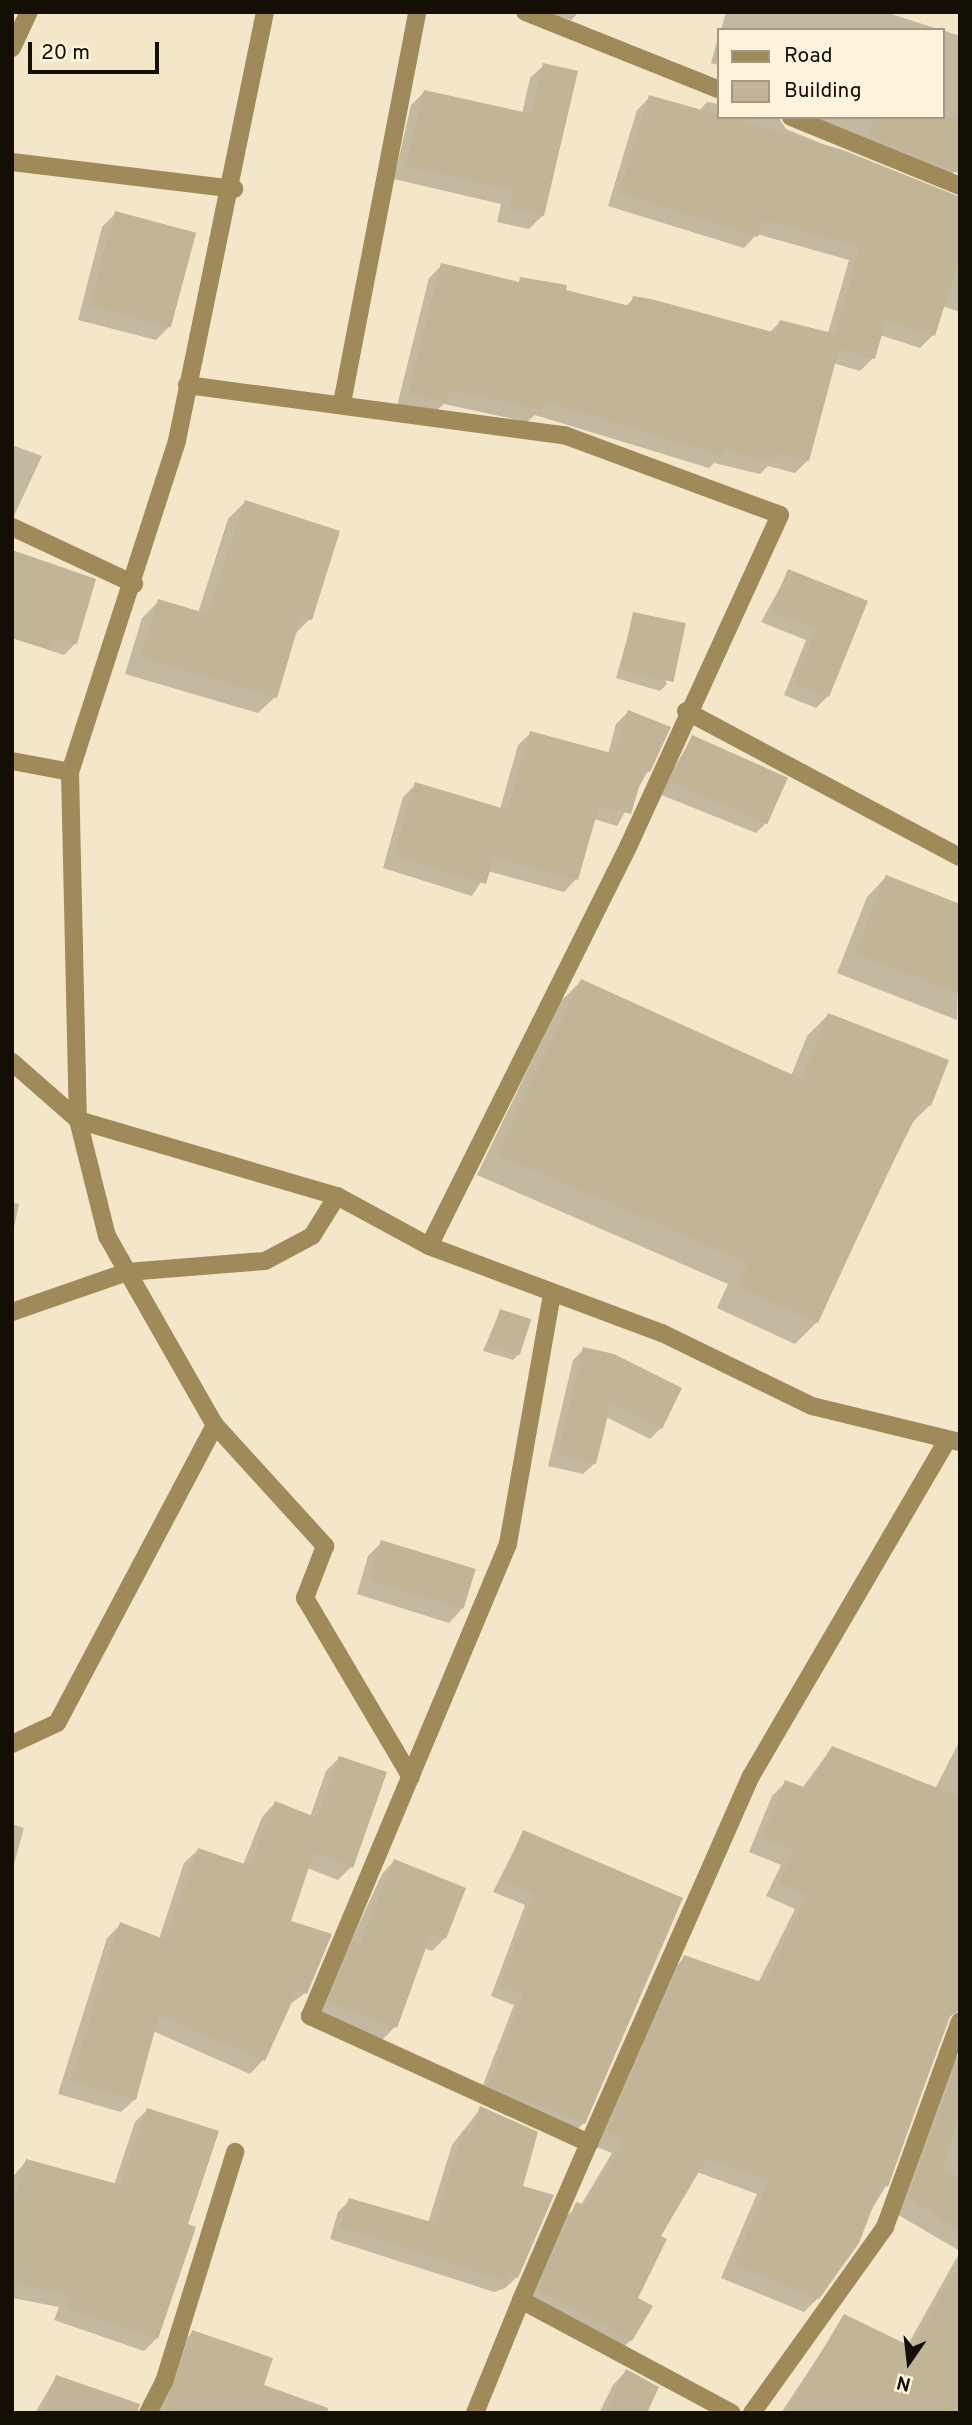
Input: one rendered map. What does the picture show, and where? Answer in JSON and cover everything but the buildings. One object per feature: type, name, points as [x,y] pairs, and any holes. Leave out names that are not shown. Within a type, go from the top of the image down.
[{"type":"street","points":[[12,48],[29,12]]},
{"type":"street","points":[[265,12],[234,189],[187,385],[135,584],[70,772],[78,1120],[107,1236],[215,1425],[325,1546],[305,1598],[411,1777]]},
{"type":"street","points":[[342,402],[417,12]]},
{"type":"street","points":[[525,12],[716,88]]},
{"type":"street","points":[[796,119],[960,186]]},
{"type":"street","points":[[12,162],[234,189]]},
{"type":"street","points":[[187,385],[342,402],[564,435],[780,515],[686,711],[629,845],[429,1246]]},
{"type":"street","points":[[12,527],[135,584]]},
{"type":"street","points":[[686,711],[960,857]]},
{"type":"street","points":[[12,761],[70,772]]},
{"type":"street","points":[[12,1062],[78,1120],[337,1196],[429,1246],[662,1333],[812,1406],[953,1441],[751,1776],[589,2143],[475,2413]]},
{"type":"street","points":[[12,1312],[127,1272],[265,1261],[312,1236],[337,1196]]},
{"type":"street","points":[[552,1294],[508,1544],[310,2016],[589,2143]]},
{"type":"street","points":[[12,1744],[57,1723],[215,1425]]},
{"type":"street","points":[[752,2413],[885,2227],[960,2021]]},
{"type":"street","points":[[148,2413],[164,2382],[235,2152]]},
{"type":"street","points":[[521,2300],[732,2413]]}]
